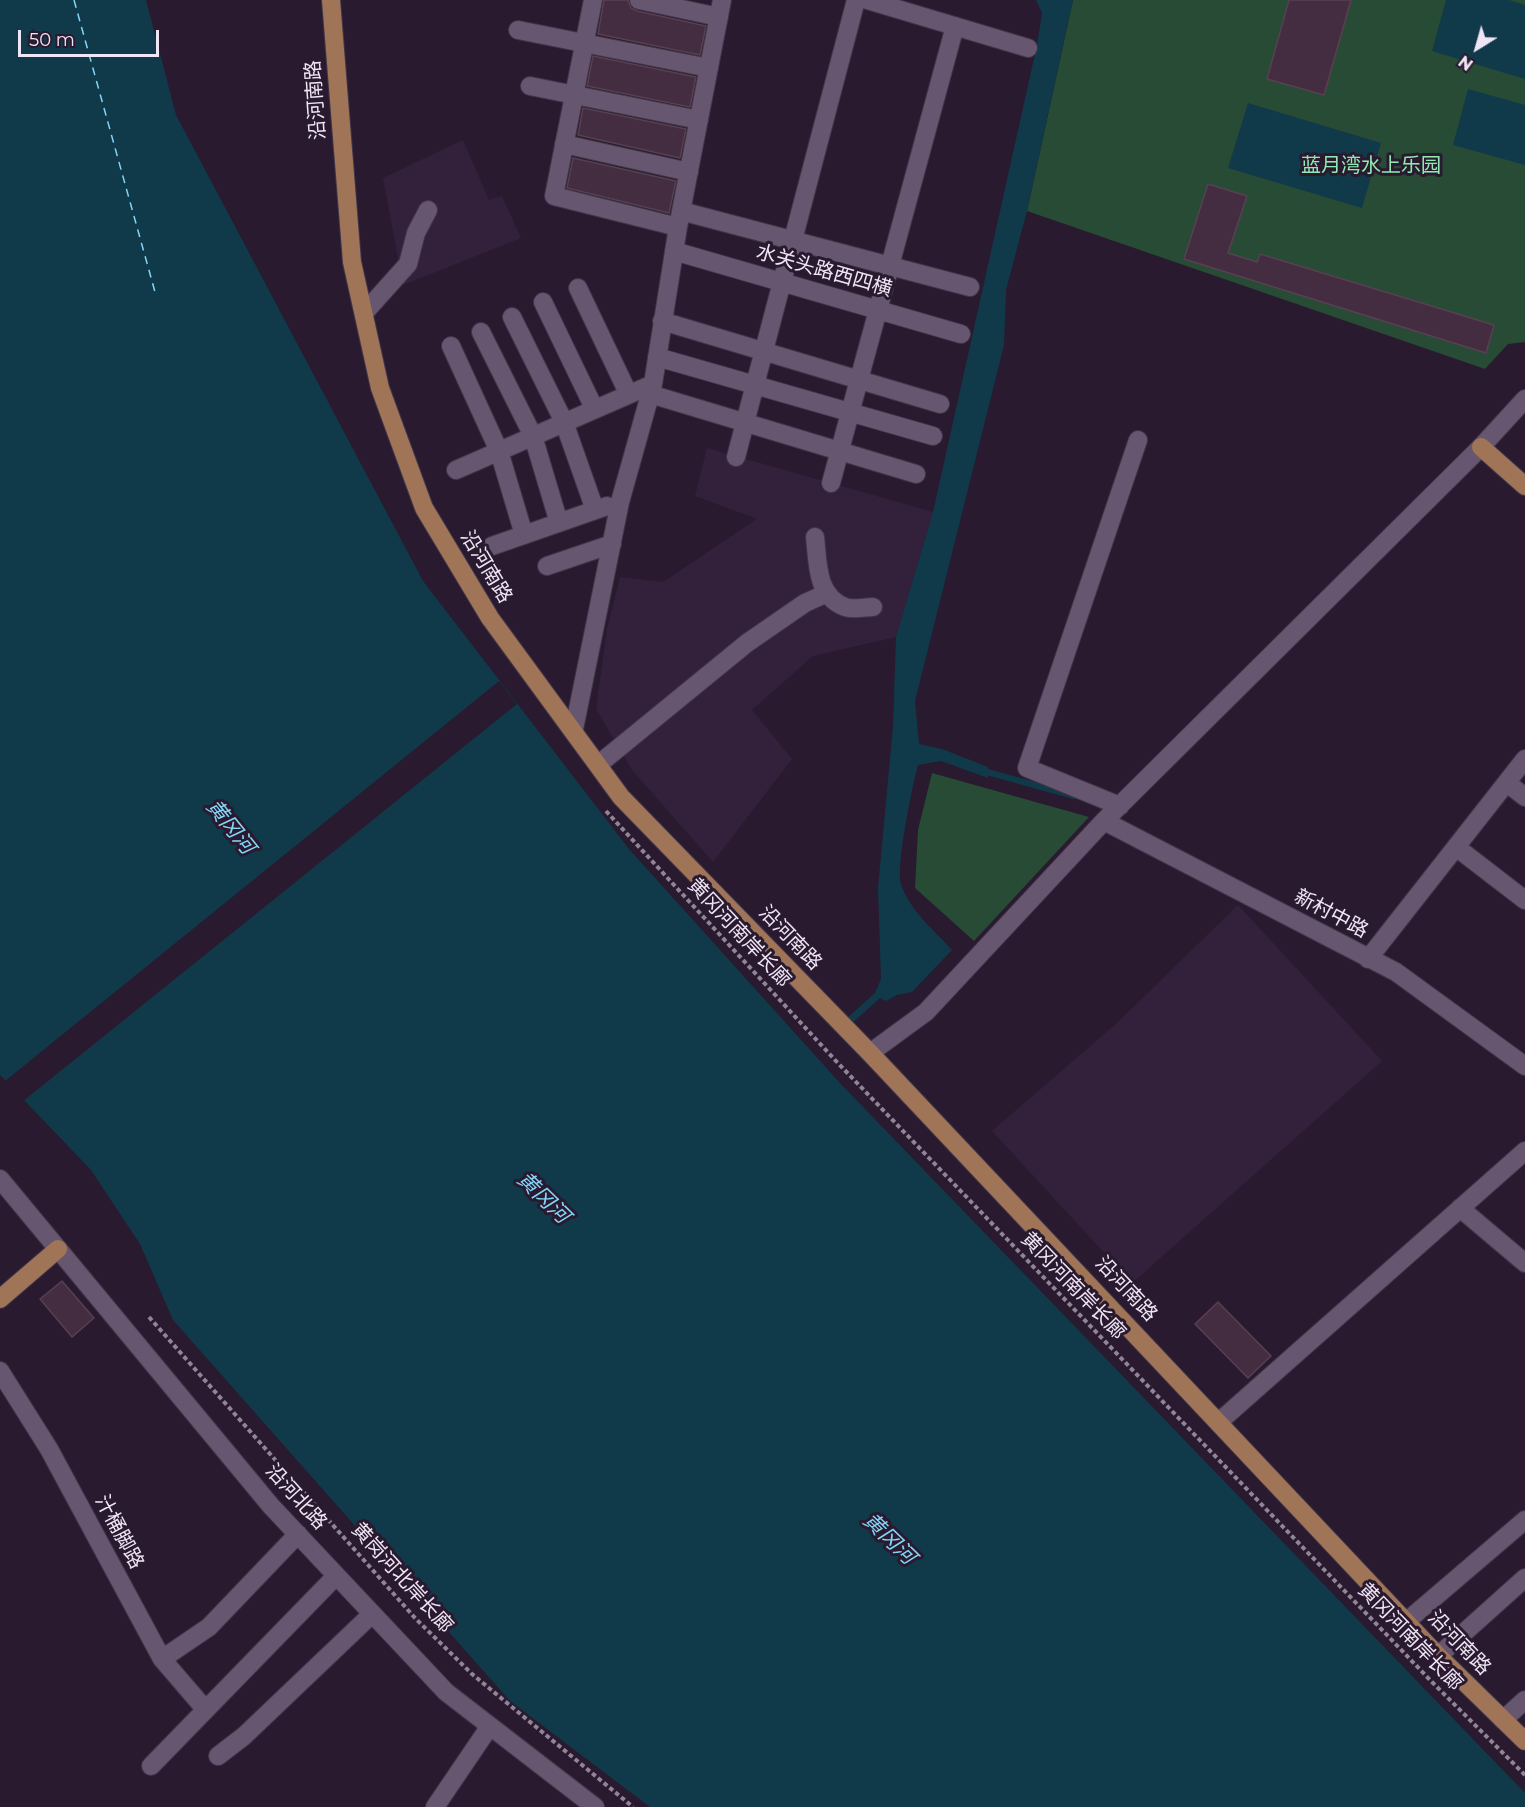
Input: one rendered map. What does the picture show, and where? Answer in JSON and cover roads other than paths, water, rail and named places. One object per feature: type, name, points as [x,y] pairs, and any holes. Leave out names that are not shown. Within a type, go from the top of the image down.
[{"type":"main road","name":"沿河南路","points":[[331,0],[351,262],[380,388],[424,508],[490,618],[574,729],[621,796],[870,1053],[1220,1421],[1438,1656],[1525,1741]]},
{"type":"main road","points":[[1481,447],[1525,486]]},
{"type":"main road","points":[[0,1299],[58,1249]]},
{"type":"street","points":[[593,0],[554,196],[793,240],[970,286]]},
{"type":"street","points":[[574,729],[620,502],[651,389],[674,251],[721,9],[639,0]]},
{"type":"street","points":[[736,457],[856,0]]},
{"type":"street","points":[[867,0],[1028,48]]},
{"type":"street","points":[[831,483],[955,26]]},
{"type":"street","points":[[518,30],[709,68]]},
{"type":"street","points":[[530,86],[699,120]]},
{"type":"street","points":[[564,144],[689,172]]},
{"type":"street","points":[[364,313],[408,264],[416,232],[428,210]]},
{"type":"street","name":"水关头路西四横","points":[[674,251],[961,334]]},
{"type":"street","points":[[578,288],[628,393]]},
{"type":"street","points":[[543,302],[594,408]]},
{"type":"street","points":[[512,317],[564,422],[595,510]]},
{"type":"street","points":[[662,321],[940,404]]},
{"type":"street","points":[[481,332],[532,436],[559,523]]},
{"type":"street","points":[[451,346],[499,451],[524,535]]},
{"type":"street","points":[[657,357],[933,436]]},
{"type":"street","points":[[456,470],[628,393],[651,389],[745,423],[916,474]]},
{"type":"street","points":[[870,1053],[927,1012],[1104,821],[1481,447],[1525,399]]},
{"type":"street","points":[[1120,806],[1027,768],[1138,440]]},
{"type":"street","points":[[492,546],[620,502]]},
{"type":"street","points":[[815,537],[818,573],[825,594],[846,608],[873,607]]},
{"type":"street","points":[[548,566],[612,544]]},
{"type":"street","points":[[599,764],[747,643],[805,603],[825,594]]},
{"type":"street","points":[[1368,959],[1525,759]]},
{"type":"street","points":[[1507,783],[1525,797]]},
{"type":"street","name":"新村中路","points":[[1104,821],[1396,972],[1525,1066]]},
{"type":"street","points":[[1456,847],[1525,900]]},
{"type":"street","points":[[1220,1421],[1525,1151]]},
{"type":"street","name":"沿河北路","points":[[2,1183],[271,1506],[446,1692],[595,1807]]},
{"type":"street","points":[[1460,1208],[1525,1263]]},
{"type":"street","name":"汁桶脚路","points":[[0,1371],[49,1449],[162,1659],[205,1709]]},
{"type":"street","points":[[1407,1621],[1525,1520]]},
{"type":"street","points":[[162,1659],[210,1627],[298,1534]]},
{"type":"street","points":[[151,1766],[336,1576]]},
{"type":"street","points":[[1438,1656],[1525,1578]]},
{"type":"street","points":[[219,1756],[244,1736],[372,1614]]},
{"type":"street","points":[[1503,1720],[1525,1700]]},
{"type":"street","points":[[435,1807],[490,1726]]},
{"type":"water","name":"黄冈河","points":[[0,0],[146,0],[176,115],[423,581],[629,849],[839,1082],[1525,1793],[1525,1807],[650,1807],[510,1701],[173,1320],[140,1244],[91,1170],[0,1075]]},
{"type":"water","points":[[1036,0],[1073,0],[1027,211],[1006,290],[1004,345],[915,701],[919,744],[942,749],[988,767],[988,778],[941,761],[918,765],[903,844],[901,884],[916,911],[952,950],[912,992],[897,995],[886,1001],[880,998],[851,1024],[846,1019],[875,993],[881,979],[878,888],[893,726],[896,637],[933,512],[1037,45],[1042,13]]},
{"type":"water","points":[[1446,0],[1509,0],[1525,5],[1525,79],[1432,51]]},
{"type":"water","points":[[1468,89],[1525,105],[1525,165],[1453,145]]},
{"type":"water","points":[[1248,103],[1381,143],[1362,208],[1228,168]]},
{"type":"waterway","points":[[980,770],[1074,796]]},
{"type":"park label","name":"蓝月湾水上乐园","points":[[1371,166]]}]
